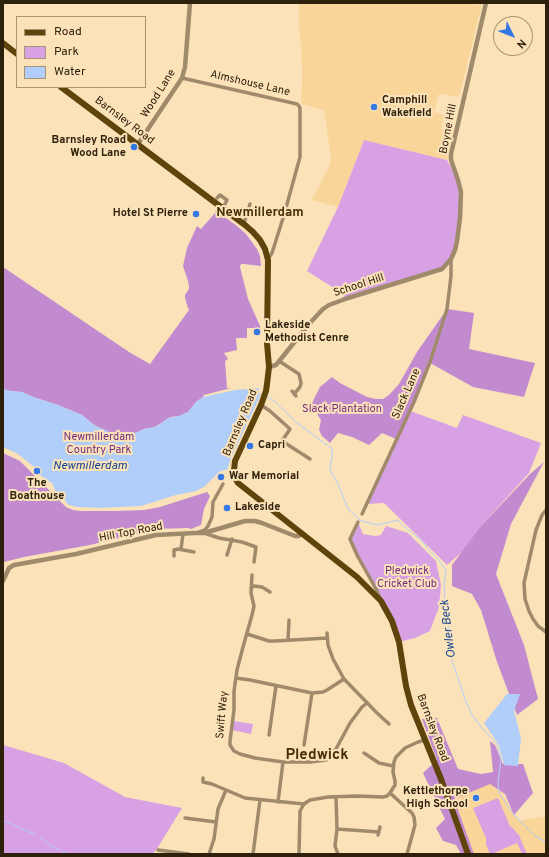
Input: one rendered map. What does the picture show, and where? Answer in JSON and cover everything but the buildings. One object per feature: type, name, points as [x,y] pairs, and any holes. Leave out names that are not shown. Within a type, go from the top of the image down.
[{"type":"main road","points":[[3,43],[16,53]]},
{"type":"main road","name":"Barnsley Road","points":[[62,88],[244,223],[260,240],[265,249],[268,260],[269,367],[267,384],[261,405],[235,461],[234,476],[238,483],[357,577],[381,601],[392,621],[399,642],[406,686],[411,705],[441,779],[468,854]]},
{"type":"street","name":"Wood Lane","points":[[138,144],[182,78],[185,67],[190,3]]},
{"type":"street","name":"Boyne Hill","points":[[451,259],[457,241],[461,192],[451,160],[486,3]]},
{"type":"street","name":"Almshouse Lane","points":[[182,78],[297,104],[299,106],[300,157],[284,215],[272,253],[268,260]]},
{"type":"street","points":[[217,198],[220,195],[228,200],[223,208]]},
{"type":"street","points":[[244,223],[250,204]]},
{"type":"street","points":[[451,259],[442,269],[448,271],[451,276]]},
{"type":"street","name":"Slack Lane","points":[[362,514],[414,402],[430,362],[447,309],[451,276],[451,259]]},
{"type":"street","name":"School Hill","points":[[269,367],[276,365],[314,319],[328,305],[442,269]]},
{"type":"street","points":[[279,361],[299,374],[301,378],[300,388],[294,394]]},
{"type":"street","points":[[261,405],[290,429],[282,441],[310,459]]},
{"type":"street","points":[[195,533],[205,530],[208,526],[212,517],[213,502],[223,484]]},
{"type":"street","points":[[546,510],[536,530],[524,583],[529,611],[538,626],[546,632]]},
{"type":"street","name":"Hill Top Road","points":[[3,581],[9,568],[14,565],[76,554],[156,535],[204,533],[245,521],[262,523],[295,536],[299,536],[302,533]]},
{"type":"street","points":[[358,522],[350,539],[381,601]]},
{"type":"street","points":[[204,533],[256,547],[254,562]]},
{"type":"street","points":[[181,549],[182,534]]},
{"type":"street","points":[[227,555],[232,540]]},
{"type":"street","points":[[174,556],[174,550],[181,549],[194,552]]},
{"type":"street","name":"Swift Way","points":[[252,575],[251,593],[254,606],[236,678],[230,746],[234,751],[240,754],[283,762]]},
{"type":"street","points":[[251,588],[254,586],[262,587],[270,592]]},
{"type":"street","points":[[247,613],[252,615]]},
{"type":"street","points":[[288,640],[289,620]]},
{"type":"street","points":[[284,624],[289,624]]},
{"type":"street","points":[[327,633],[328,645],[333,659],[344,679],[377,713],[390,724]]},
{"type":"street","points":[[247,634],[269,641],[327,638]]},
{"type":"street","points":[[236,678],[312,693],[323,692],[344,679]]},
{"type":"street","points":[[270,732],[276,686]]},
{"type":"street","points":[[304,745],[312,693]]},
{"type":"street","points":[[278,802],[283,762],[310,762],[326,760],[336,749],[350,723],[362,707],[367,703]]},
{"type":"street","points":[[299,737],[305,738]]},
{"type":"street","points":[[299,854],[300,811],[304,804],[315,799],[357,796],[382,797],[390,793],[395,785],[393,772],[396,757],[404,748],[425,740]]},
{"type":"street","points":[[364,753],[379,763],[394,766]]},
{"type":"street","points":[[202,780],[245,798],[304,804]]},
{"type":"street","points":[[209,854],[214,839],[219,806],[226,790]]},
{"type":"street","points":[[390,793],[409,810],[414,817],[415,825],[407,854]]},
{"type":"street","points":[[336,797],[337,829],[335,846],[337,854]]},
{"type":"street","points":[[253,854],[260,800]]},
{"type":"street","points":[[184,818],[190,817],[216,822]]},
{"type":"street","points":[[337,829],[379,834],[380,827]]},
{"type":"street","points":[[158,850],[163,848],[189,854]]},
{"type":"shaded area","name":"Camphill Wakefield","points":[[299,3],[471,3],[474,6],[478,3],[482,4],[459,97],[439,94],[434,112],[444,115],[441,129],[453,132],[447,160],[364,140],[338,207],[312,200],[330,165],[331,157],[324,110],[301,104],[302,66]]},
{"type":"shaded area","name":"Kettlethorpe High School","points":[[493,777],[518,821],[546,816],[546,854],[468,854],[441,779]]},
{"type":"green space","points":[[364,140],[447,160],[458,180],[461,192],[455,250],[442,269],[341,300],[345,295],[307,271],[338,207]]},
{"type":"green space","points":[[215,210],[246,234],[257,249],[260,256],[261,266],[241,264],[240,267],[248,299],[260,328],[247,328],[247,338],[236,338],[237,350],[224,353],[228,359],[225,361],[227,388],[231,388],[204,395],[188,412],[179,416],[171,417],[155,427],[144,429],[136,433],[109,432],[94,425],[82,415],[58,405],[22,392],[3,389],[3,267],[129,352],[150,364],[189,310],[185,295],[189,289],[189,286],[183,266],[187,248],[197,226],[201,229],[215,213]]},
{"type":"green space","name":"Slack Plantation","points":[[447,309],[474,313],[469,349],[535,363],[524,397],[473,387],[430,363],[396,439],[382,433],[369,445],[352,437],[338,433],[330,443],[322,436],[319,430],[321,420],[311,405],[320,387],[332,377],[340,383],[367,397],[383,399],[399,384],[417,352]]},
{"type":"green space","points":[[410,411],[457,428],[463,415],[541,443],[529,473],[480,527],[463,551],[447,565],[384,503],[366,504]]},
{"type":"green space","points":[[3,453],[20,461],[66,507],[73,510],[144,510],[160,507],[207,492],[210,496],[204,509],[201,525],[191,529],[156,529],[90,545],[4,562]]},
{"type":"green space","points":[[544,462],[511,524],[496,574],[524,645],[538,699],[517,715],[497,662],[481,610],[472,594],[452,586],[452,565],[480,527],[530,474]]},
{"type":"green space","name":"Pledwick Cricket Club","points":[[358,522],[363,534],[375,536],[381,535],[386,526],[408,533],[436,561],[441,585],[439,607],[430,631],[415,638],[399,642],[392,621],[350,539]]},
{"type":"green space","points":[[437,718],[458,769],[481,774],[493,772],[490,741],[495,745],[503,764],[523,764],[533,793],[514,815],[505,794],[490,784],[454,799],[474,854],[461,854],[456,845],[443,841],[436,828],[445,819],[423,773],[437,760],[422,719]]},
{"type":"green space","points":[[233,721],[253,724],[251,734],[231,730]]},
{"type":"green space","points":[[3,745],[64,763],[125,797],[182,808],[153,854],[3,854]]},
{"type":"green space","points":[[498,798],[510,826],[517,834],[518,833],[527,854],[522,854],[517,843],[494,854],[490,854],[486,844],[486,838],[473,808]]},
{"type":"water","name":"Newmillerdam","points":[[259,388],[258,393],[260,396],[231,458],[227,470],[219,472],[204,487],[196,491],[176,495],[141,506],[101,508],[77,507],[69,505],[56,492],[52,483],[40,475],[37,467],[34,467],[18,454],[3,447],[3,389],[22,392],[58,405],[82,415],[94,425],[109,432],[136,433],[144,429],[155,427],[168,418],[179,416],[188,412],[196,402],[203,397],[235,390]]},
{"type":"water","points":[[507,694],[520,694],[514,711],[521,738],[518,766],[504,765],[499,745],[484,723]]},
{"type":"waterway","name":"Owler Beck","points":[[258,393],[263,395]]},
{"type":"waterway","name":"Owler Beck","points":[[267,397],[273,400],[296,422],[332,448],[330,470],[338,484],[348,509],[361,521],[378,525],[397,520],[424,543],[446,570],[444,584],[446,621],[451,633],[452,661],[472,715],[497,744],[501,759],[498,783],[499,793],[514,815],[535,836],[546,842]]},
{"type":"waterway","points":[[3,820],[36,835]]},
{"type":"waterway","points":[[40,837],[51,846],[59,850]]},
{"type":"waterway","points":[[62,851],[68,854]]},
{"type":"place","name":"Camphill Wakefield","points":[[374,107]]},
{"type":"place","name":"Barnsley Road Wood Lane","points":[[134,147]]},
{"type":"place","name":"Hotel St Pierre","points":[[196,214]]},
{"type":"place","name":"Lakeside Methodist Cenre","points":[[257,332]]},
{"type":"place","name":"Capri","points":[[250,446]]},
{"type":"place","name":"The Boathouse","points":[[37,471]]},
{"type":"place","name":"War Memorial","points":[[221,477]]},
{"type":"place","name":"Lakeside","points":[[227,508]]},
{"type":"place","name":"Kettlethorpe High School","points":[[476,798]]},
{"type":"district","name":"Newmillerdam","points":[[260,213]]},
{"type":"district","name":"Pledwick","points":[[317,756]]},
{"type":"park label","name":"Newmillerdam Country Park","points":[[99,444]]}]
